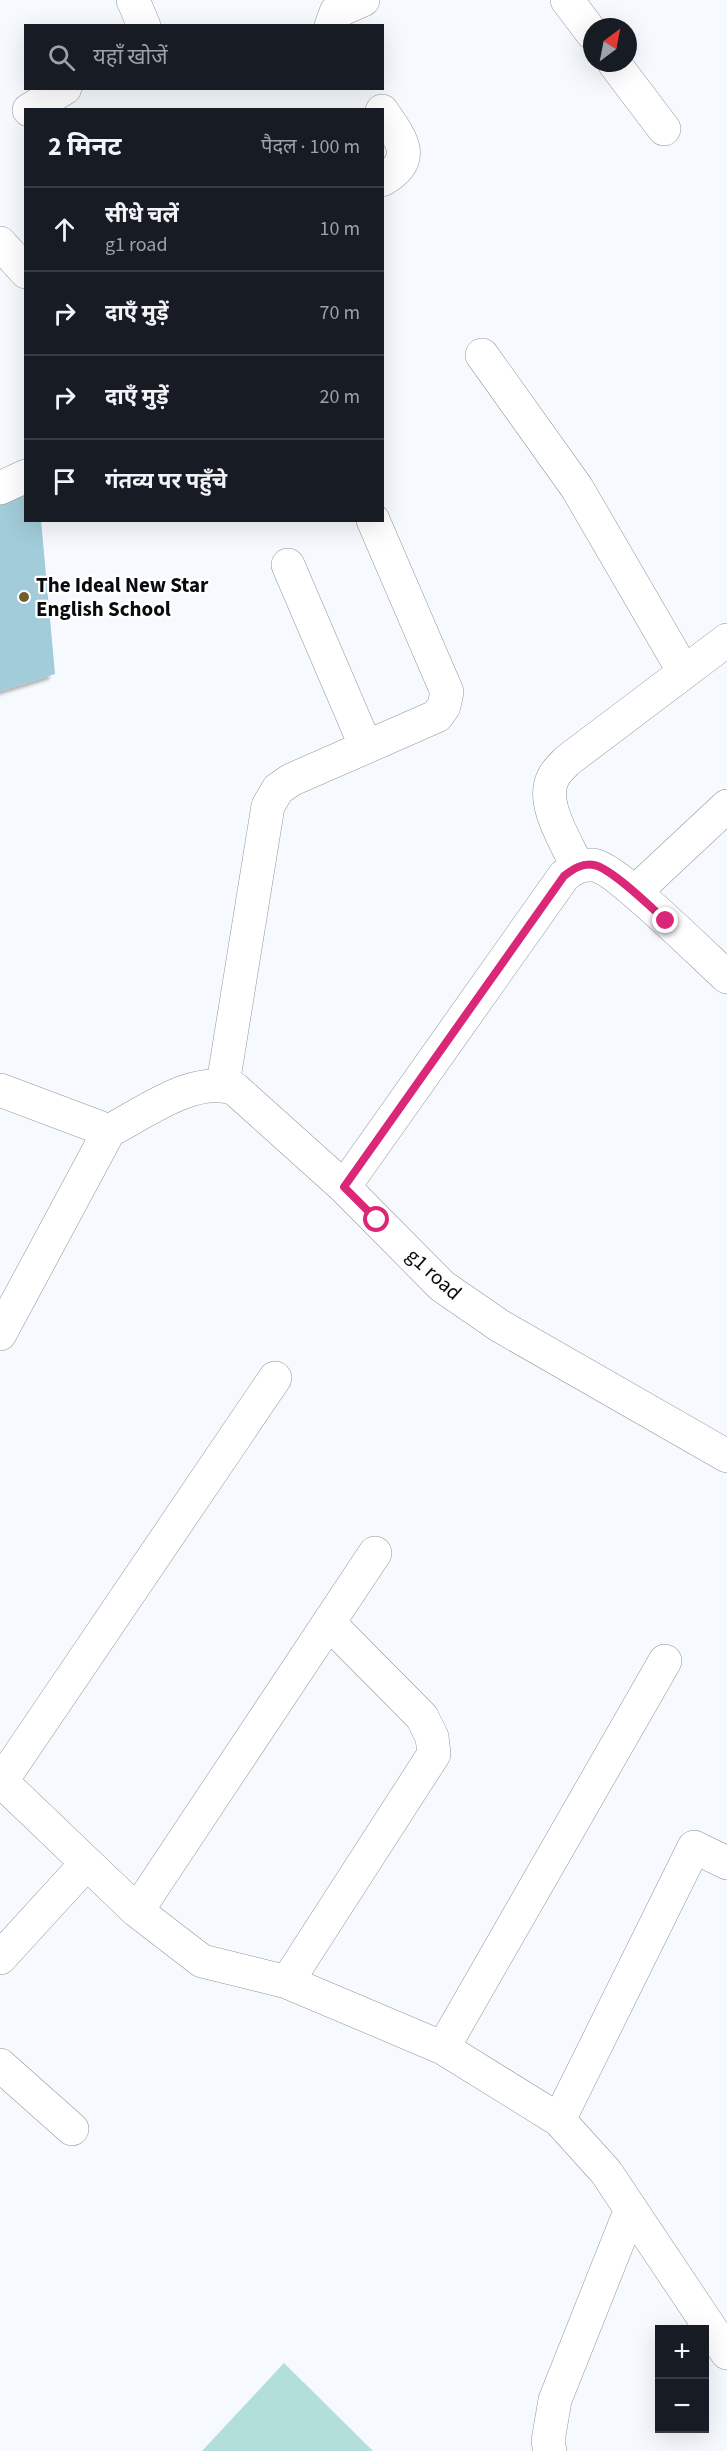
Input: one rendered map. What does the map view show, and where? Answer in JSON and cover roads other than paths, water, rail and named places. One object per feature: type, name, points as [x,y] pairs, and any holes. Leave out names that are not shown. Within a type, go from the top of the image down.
[{"type":"street","points":[[133,0],[143,24]]},
{"type":"street","points":[[332,24],[336,12],[363,0]]},
{"type":"street","points":[[567,0],[583,21]]},
{"type":"street","points":[[621,72],[664,129]]},
{"type":"street","points":[[31,108],[62,90]]},
{"type":"street","points":[[368,90],[381,108]]},
{"type":"street","points":[[384,113],[403,141],[404,161],[396,173],[384,179]]},
{"type":"street","points":[[0,243],[24,270]]},
{"type":"street","points":[[482,355],[577,488],[684,672]]},
{"type":"street","points":[[0,488],[24,477]]},
{"type":"street","points":[[0,1334],[109,1131],[189,1089],[223,1084],[268,806],[278,789],[291,780],[437,716],[444,706],[447,692],[374,522]]},
{"type":"street","points":[[288,565],[366,747]]},
{"type":"street","points":[[577,866],[551,803],[549,793],[553,777],[567,759],[727,640]]},
{"type":"street","points":[[635,892],[727,806]]},
{"type":"street","points":[[344,1187],[564,876],[577,866],[595,865],[635,892],[727,977]]},
{"type":"street","name":"g1 road","points":[[223,1084],[247,1097],[344,1187],[442,1286],[500,1326],[727,1456]]},
{"type":"street","points":[[0,1090],[109,1131]]},
{"type":"street","points":[[275,1378],[1,1781],[137,1911],[202,1961],[287,1982],[443,2048],[559,2120],[606,2172],[727,2353]]},
{"type":"street","points":[[137,1911],[375,1553]]},
{"type":"street","points":[[287,1982],[434,1754],[432,1737],[422,1717],[329,1623]]},
{"type":"street","points":[[443,2048],[665,1661]]},
{"type":"street","points":[[559,2120],[694,1847],[727,1863]]},
{"type":"street","points":[[0,1958],[86,1864]]},
{"type":"street","points":[[0,2065],[72,2129]]},
{"type":"street","points":[[550,2451],[548,2441],[555,2400],[631,2209]]},
{"type":"place","name":"The Ideal New Star English School","points":[[24,597]]}]
